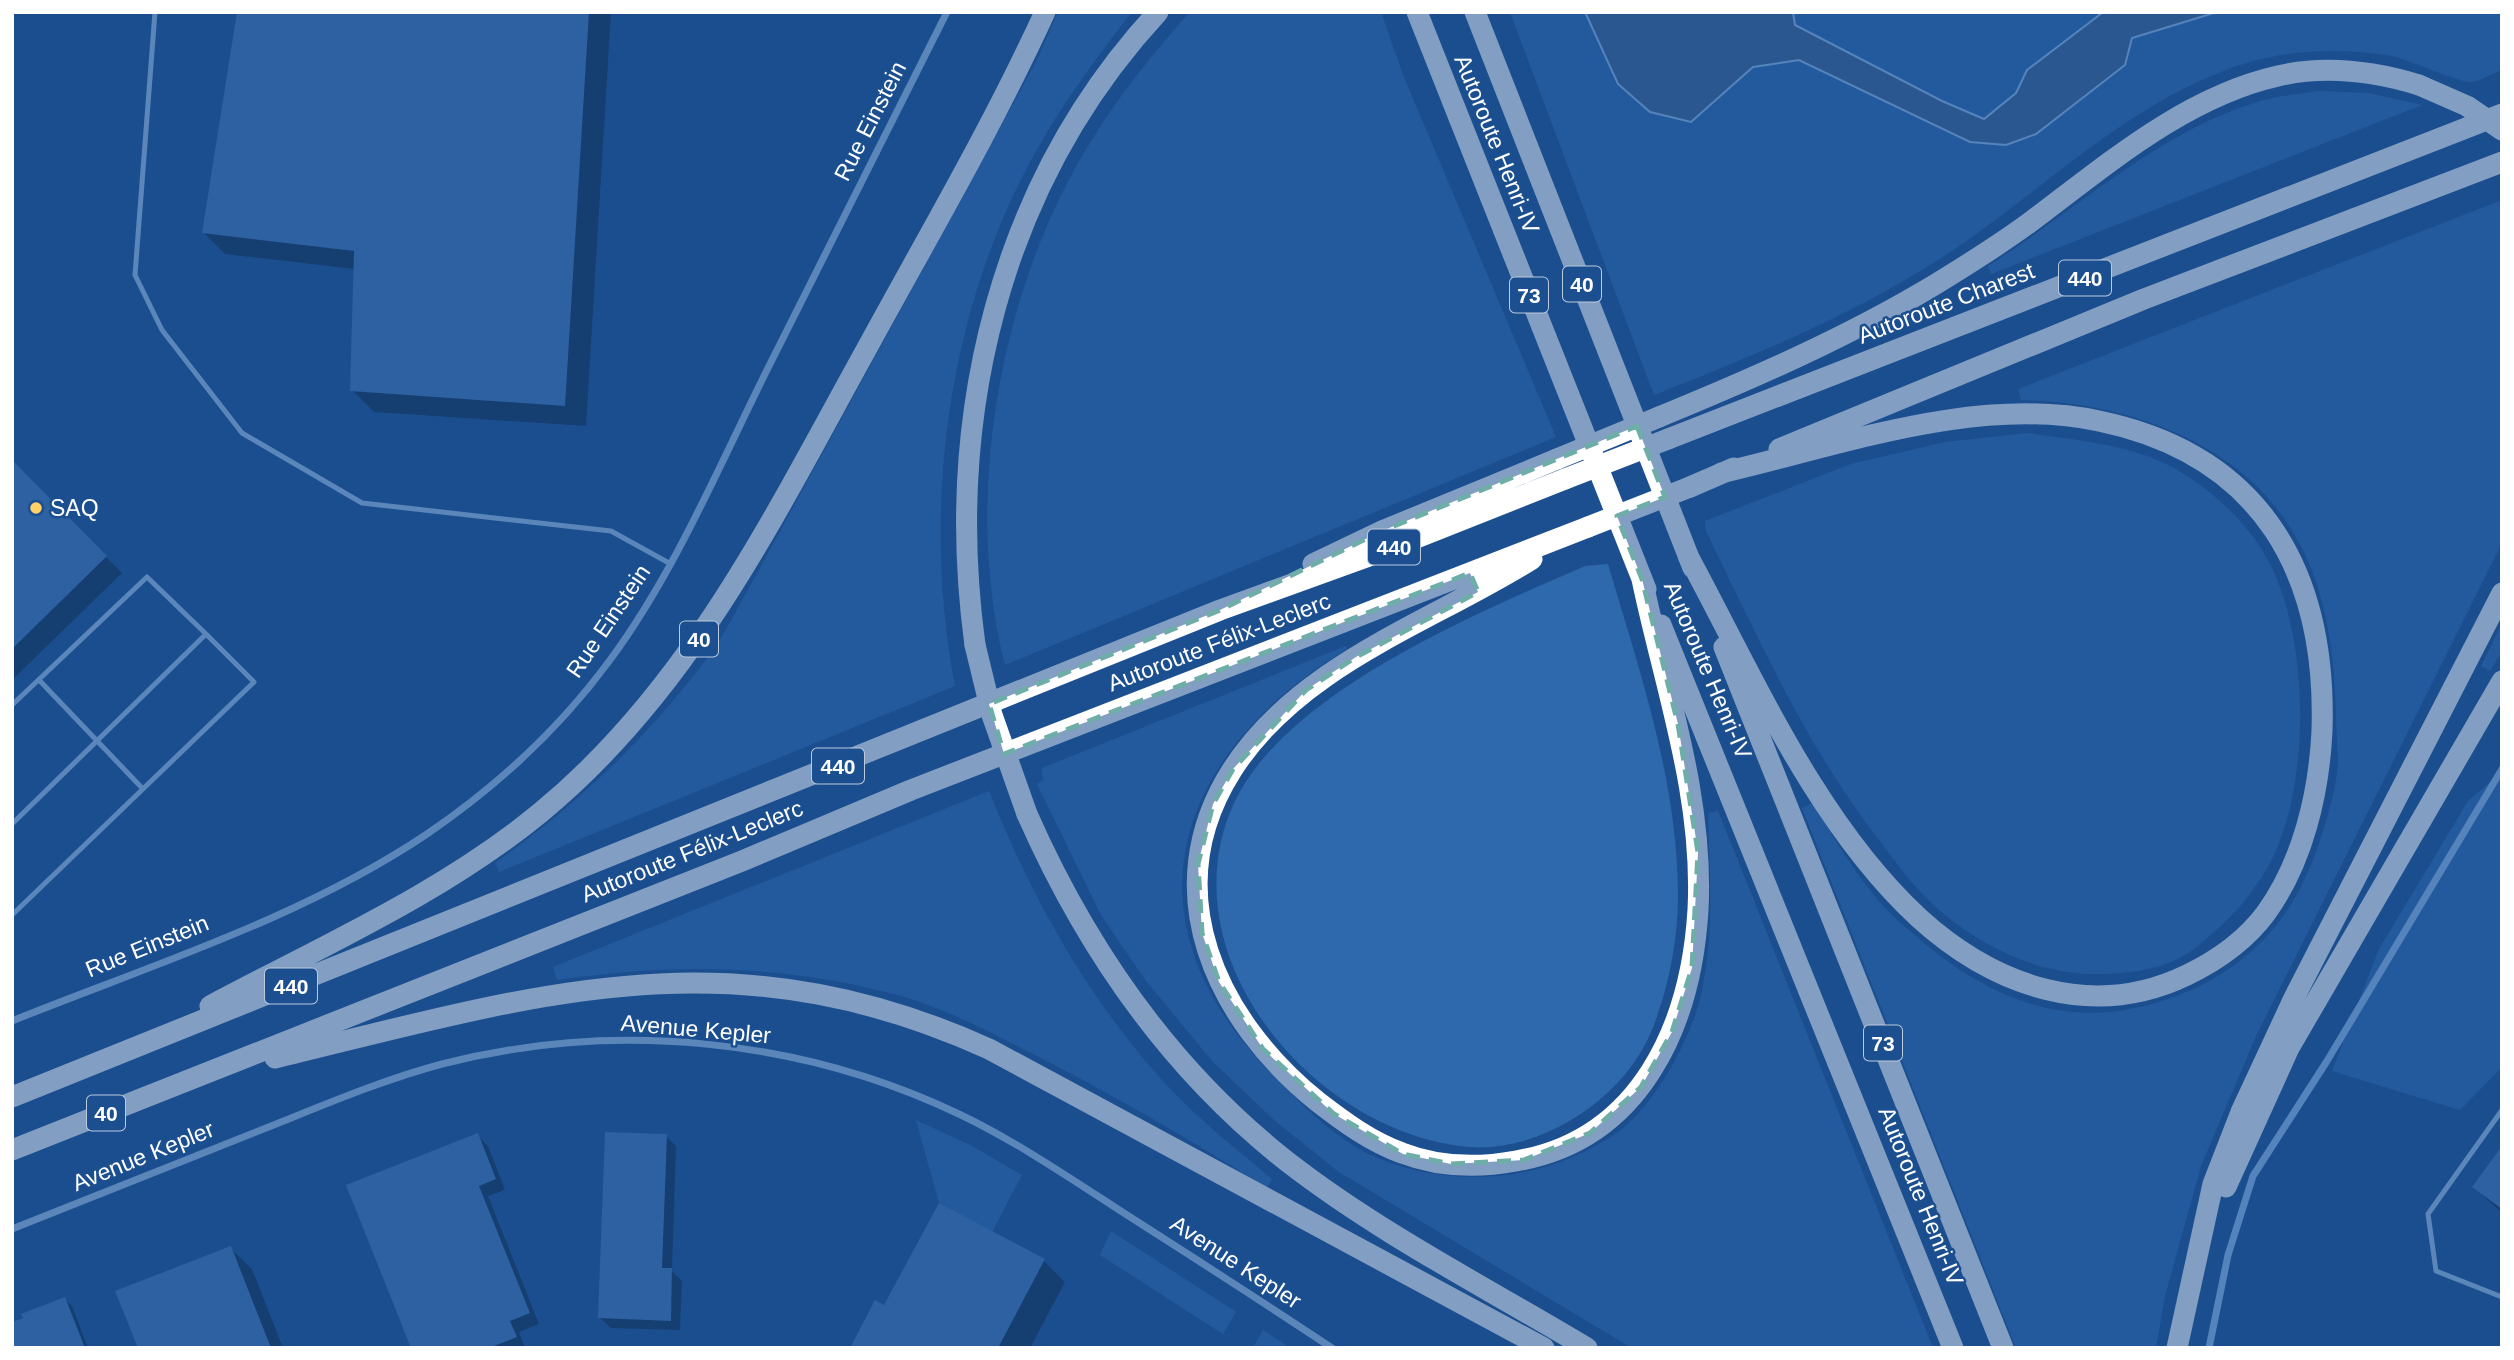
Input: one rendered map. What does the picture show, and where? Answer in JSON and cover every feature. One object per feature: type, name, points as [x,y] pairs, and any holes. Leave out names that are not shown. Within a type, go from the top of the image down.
[{"type":"highway","name":"40","points":[[125,1052],[450,877],[541,812],[598,759],[646,708],[706,630],[761,540],[983,136],[1045,12]]},
{"type":"highway","points":[[1158,12],[1099,88],[1055,160],[1022,231],[996,304],[976,387],[967,462],[967,569],[975,645],[992,715],[1027,814],[1064,892],[1112,975],[1154,1031],[1228,1110],[1289,1163],[1355,1209],[1587,1348]]},
{"type":"highway","name":"Autoroute Henri-IV","points":[[1417,12],[1642,579],[1953,1348]]},
{"type":"highway","name":"Autoroute Henri-IV","points":[[1475,12],[2003,1348]]},
{"type":"highway","points":[[1561,469],[1659,417],[1806,353],[1906,301],[1997,245],[2168,123],[2220,96],[2278,76],[2326,71],[2376,74],[2419,85],[2467,106],[2502,130]]},
{"type":"highway","name":"Autoroute Charest","points":[[1561,469],[1668,439],[2502,114]]},
{"type":"highway","name":"440","points":[[1690,487],[2144,299],[2502,162]]},
{"type":"highway","points":[[1688,556],[1782,730],[1842,829],[1879,877],[1908,907],[1956,949],[1978,962],[2026,985],[2074,996],[2099,998],[2148,990],[2196,971],[2235,945],[2252,930],[2279,892],[2305,829],[2318,774],[2322,715],[2318,652],[2299,570],[2269,522],[2230,480],[2182,449],[2158,439],[2102,421],[2043,414],[1944,420],[1721,473]]},
{"type":"highway","name":"Autoroute Félix-Leclerc","points":[[12,1097],[1220,610],[1386,550],[1561,469]]},
{"type":"highway","name":"40","points":[[1581,530],[1690,487]]},
{"type":"highway","name":"Autoroute Félix-Leclerc","points":[[12,1150],[742,861],[911,790],[1581,530]]},
{"type":"highway","points":[[1581,530],[1482,590],[1356,657],[1306,690],[1246,750],[1222,787],[1207,823],[1198,864],[1197,909],[1208,955],[1226,994],[1252,1034],[1285,1073],[1334,1114],[1382,1145],[1425,1160],[1475,1166],[1524,1160],[1548,1153],[1590,1133],[1611,1117],[1641,1087],[1664,1051],[1680,1011],[1692,968],[1698,912],[1698,852],[1686,759],[1642,579]]},
{"type":"highway","points":[[2177,1348],[2213,1184],[2257,1076],[2502,593]]},
{"type":"highway","points":[[2194,1275],[2249,1132],[2283,1060],[2502,681]]},
{"type":"highway","points":[[200,1076],[487,1006],[593,987],[702,982],[812,992],[919,1020],[989,1049],[1544,1348]]},
{"type":"street","name":"Rue Einstein","points":[[12,1021],[266,919],[369,870],[427,833],[497,780],[565,715],[611,659],[669,563],[947,12]]},
{"type":"street","name":"Avenue Kepler","points":[[12,1228],[370,1087],[440,1065],[505,1051],[578,1042],[686,1042],[756,1051],[828,1065],[891,1086],[960,1114],[1059,1171],[1332,1348]]},
{"type":"lane","points":[[155,12],[135,275],[162,330],[242,433],[362,503],[611,531],[669,563]]},
{"type":"lane","points":[[12,705],[146,577],[254,682],[12,915]]},
{"type":"lane","points":[[13,822],[206,634]]},
{"type":"lane","points":[[38,680],[143,789]]},
{"type":"lane","points":[[2502,1110],[2428,1214],[2436,1271],[2502,1297]]},
{"type":"highlighted area","points":[[1637,426],[1665,497],[1617,516],[1642,579],[1678,724],[1698,852],[1692,968],[1672,1032],[1641,1087],[1590,1133],[1524,1160],[1451,1164],[1403,1154],[1334,1114],[1263,1049],[1219,982],[1202,933],[1198,864],[1213,804],[1233,769],[1306,690],[1356,657],[1478,592],[1470,573],[1004,754],[989,704],[1220,610],[1382,531]]},
{"type":"shaded area","points":[[1058,12],[1132,12],[1081,80],[1036,151],[1006,212],[981,277],[962,344],[949,412],[942,481],[941,551],[945,619],[955,686],[499,872],[495,863],[554,818],[609,769],[661,715],[715,648],[1037,60]]},
{"type":"shaded area","points":[[1190,12],[1381,12],[1403,75],[1556,437],[1005,665],[993,600],[988,532],[989,463],[998,394],[1013,325],[1034,259],[1061,196],[1093,138],[1138,73]]},
{"type":"shaded area","points":[[1510,12],[2502,12],[2502,70],[2472,82],[2387,55],[2324,51],[2261,59],[2221,72],[2147,109],[2078,156],[1978,233],[1875,297],[1803,333],[1654,395]]},
{"type":"shaded area","points":[[1585,12],[1793,12],[1795,25],[1942,101],[1984,119],[2016,93],[2027,70],[2102,13],[2217,12],[2132,38],[2125,65],[2036,134],[2006,145],[1970,142],[1799,60],[1753,67],[1691,122],[1650,112],[1618,84]]},
{"type":"shaded area","points":[[2317,91],[2368,93],[2422,105],[1991,274],[1988,266],[2116,176],[2182,134],[2217,117],[2261,101]]},
{"type":"shaded area","points":[[2502,200],[2502,543],[2256,1036],[2201,1166],[2165,1296],[2156,1348],[2016,1348],[1802,808],[1813,803],[1845,856],[1873,894],[1917,937],[1976,980],[2038,1006],[2071,1012],[2105,1012],[2140,1007],[2194,989],[2244,958],[2284,915],[2302,885],[2320,841],[2336,780],[2338,756],[2334,669],[2327,623],[2315,578],[2296,537],[2273,504],[2245,475],[2212,452],[2177,433],[2139,419],[2100,409],[2021,400],[2018,389]]},
{"type":"shaded area","points":[[2027,433],[2102,444],[2139,453],[2174,468],[2203,487],[2244,525],[2265,554],[2285,603],[2294,640],[2299,681],[2298,764],[2291,804],[2280,840],[2260,880],[2242,904],[2221,925],[2184,955],[2147,969],[2112,974],[2081,974],[2039,966],[1980,939],[1927,899],[1855,807],[1807,732],[1706,531],[1705,521],[1851,464],[1945,442]]},
{"type":"shaded area","points":[[1608,564],[1655,728],[1672,811],[1678,897],[1676,931],[1671,966],[1657,1016],[1638,1056],[1621,1079],[1601,1099],[1551,1131],[1524,1141],[1469,1147],[1412,1135],[1357,1109],[1309,1073],[1268,1028],[1237,976],[1220,919],[1218,861],[1234,803],[1260,763],[1296,726],[1339,692],[1388,660],[1492,607],[1585,566]]},
{"type":"shaded area","points":[[2502,624],[2502,651],[2490,671],[2481,666]]},
{"type":"shaded area","points":[[1346,646],[1347,649],[1288,691],[1241,737],[1207,788],[1187,842],[1183,899],[1194,956],[1224,1015],[1271,1073],[1318,1119],[1344,1140],[1373,1156],[1403,1167],[1434,1174],[1498,1176],[1561,1162],[1590,1149],[1618,1132],[1643,1109],[1675,1061],[1696,1013],[1707,964],[1709,939],[1708,813],[1718,811],[1933,1348],[1632,1348],[1339,1172],[1274,1120],[1213,1062],[1146,981],[1101,915],[1037,784],[1043,781],[1042,768]]},
{"type":"shaded area","points":[[2502,772],[2502,1067],[2460,1110],[2332,1071],[2379,949],[2468,801]]},
{"type":"shaded area","points":[[989,791],[1042,906],[1108,1013],[1174,1093],[1272,1179],[1267,1188],[1152,1118],[1001,1037],[933,1007],[898,995],[812,977],[728,970],[644,971],[557,980],[553,967]]},
{"type":"shaded area","points":[[916,1120],[970,1145],[1022,1175],[992,1232],[939,1203]]},
{"type":"shaded area","points":[[1111,1231],[1236,1312],[1223,1334],[1100,1255]]},
{"type":"shaded area","points":[[1263,1330],[1290,1348],[1253,1348]]},
{"type":"building","points":[[237,12],[589,12],[565,406],[350,391],[354,251],[202,233]]},
{"type":"building","name":"SAQ","points":[[12,460],[107,556],[12,649]]},
{"type":"building","points":[[605,1132],[667,1134],[662,1268],[672,1268],[671,1321],[598,1318]]},
{"type":"building","points":[[478,1133],[496,1179],[479,1186],[530,1313],[510,1321],[517,1337],[489,1348],[411,1348],[346,1185]]},
{"type":"building","points":[[2502,1146],[2502,1209],[2472,1187]]},
{"type":"building","points":[[939,1203],[1045,1259],[998,1348],[850,1348],[875,1300],[884,1305]]},
{"type":"building","points":[[231,1246],[271,1348],[138,1348],[115,1291]]},
{"type":"building","points":[[65,1297],[85,1348],[12,1348],[12,1322],[23,1318],[21,1314]]},
{"type":"waterway","points":[[2209,1348],[2228,1255],[2253,1176],[2327,1061],[2502,769]]},
{"type":"place","name":"SAQ","points":[[36,508]]}]
